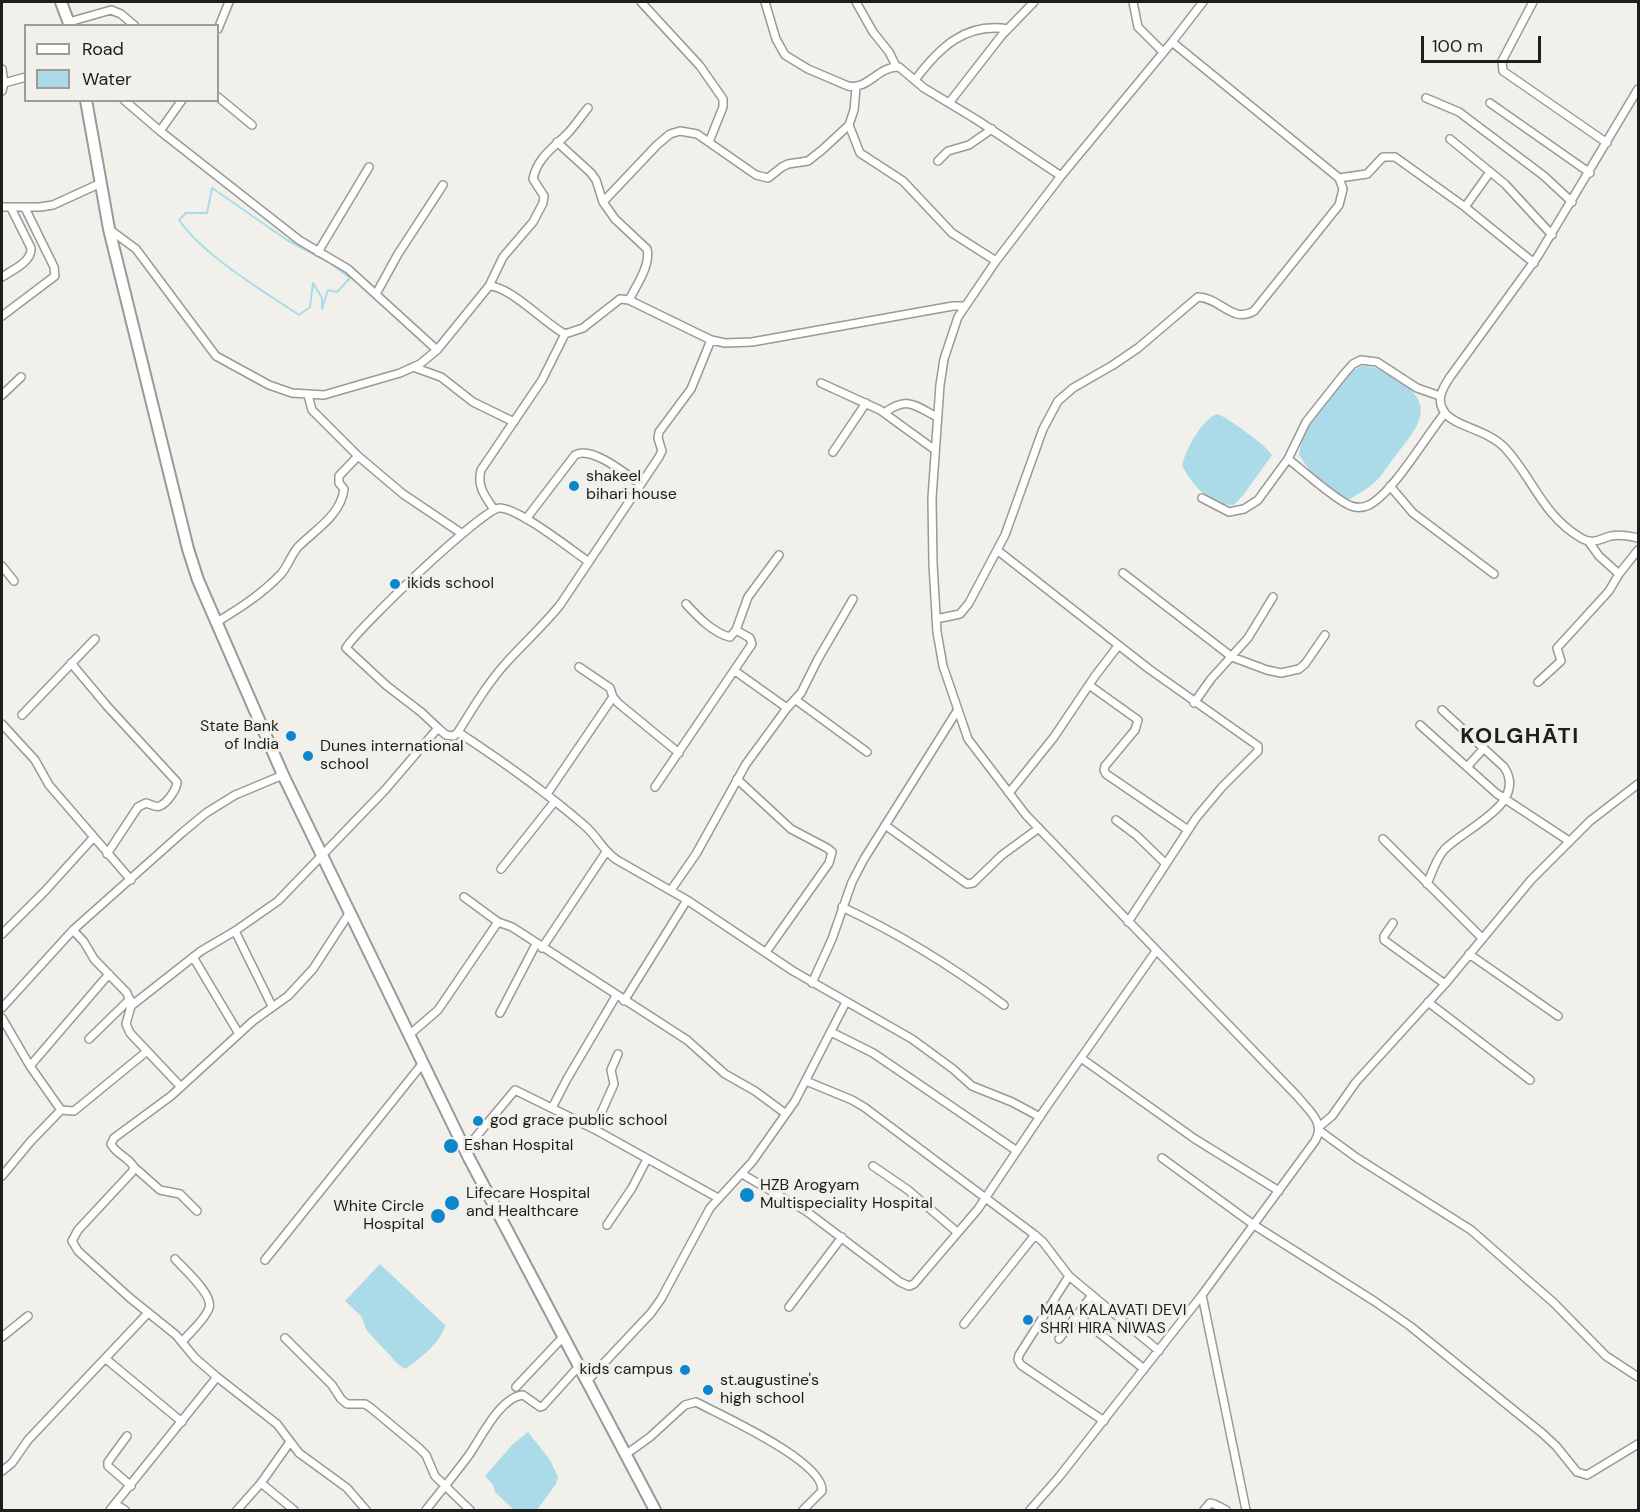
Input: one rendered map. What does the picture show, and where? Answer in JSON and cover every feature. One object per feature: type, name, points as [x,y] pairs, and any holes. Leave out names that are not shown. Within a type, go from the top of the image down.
[{"type":"main road","points":[[61,2],[70,24]]},
{"type":"main road","points":[[86,102],[109,229],[188,549],[198,580],[283,776],[465,1150],[655,1510]]},
{"type":"street","points":[[219,27],[229,2]]},
{"type":"street","points":[[641,2],[700,66],[723,99],[723,106],[709,142]]},
{"type":"street","points":[[765,2],[776,39],[785,55],[807,69],[856,88],[887,68],[896,66],[904,69],[924,88],[992,129],[1061,176]]},
{"type":"street","points":[[856,2],[896,66]]},
{"type":"street","points":[[949,103],[1008,29],[1034,2]]},
{"type":"street","points":[[1133,2],[1138,27],[1163,52]]},
{"type":"street","points":[[1203,2],[1061,176],[996,261],[965,306],[954,328],[944,359],[932,498],[936,619],[943,666],[957,711],[968,739],[1039,828],[1298,1097],[1320,1129],[1357,1158],[1471,1230],[1554,1304],[1606,1356],[1638,1377]]},
{"type":"street","points":[[1533,2],[1502,61],[1503,72],[1607,143]]},
{"type":"street","points":[[70,24],[111,10],[133,24]]},
{"type":"street","points":[[915,80],[936,52],[960,37],[984,27],[1008,29]]},
{"type":"street","points":[[936,619],[955,615],[966,608],[997,550],[1035,454],[1042,429],[1058,401],[1073,388],[1138,348],[1198,297],[1206,298],[1239,316],[1254,310],[1339,205],[1343,189],[1339,178],[1172,42]]},
{"type":"street","points":[[2,69],[3,87],[24,78]]},
{"type":"street","points":[[603,202],[670,134],[686,131],[697,134],[756,175],[768,178],[788,164],[808,161],[849,125],[856,88]]},
{"type":"street","points":[[1619,574],[1599,556],[1589,542],[1552,515],[1506,449],[1494,438],[1452,419],[1445,413],[1440,403],[1440,396],[1450,377],[1534,263],[1590,173],[1638,89]]},
{"type":"street","points":[[219,98],[252,125]]},
{"type":"street","points":[[1426,98],[1459,112],[1544,176],[1572,202]]},
{"type":"street","points":[[126,102],[299,240],[348,269],[437,350]]},
{"type":"street","points":[[160,131],[181,102]]},
{"type":"street","points":[[1490,103],[1590,173]]},
{"type":"street","points":[[109,229],[136,249],[216,356],[269,386],[292,393],[324,395],[400,373],[437,350],[489,286],[502,257],[533,222],[543,203],[544,196],[534,183],[533,176],[545,155],[570,131],[588,108]]},
{"type":"street","points":[[849,125],[860,153],[903,181],[952,233],[996,261]]},
{"type":"street","points":[[938,161],[948,151],[969,145],[992,129]]},
{"type":"street","points":[[1450,139],[1512,191],[1534,218],[1552,235]]},
{"type":"street","points":[[557,142],[591,173],[596,180],[603,202],[615,219],[641,243],[648,255],[629,300]]},
{"type":"street","points":[[1339,178],[1367,174],[1380,159],[1395,157],[1465,207],[1534,263]]},
{"type":"street","points":[[318,252],[369,167]]},
{"type":"street","points":[[1465,207],[1490,172]]},
{"type":"street","points":[[2,207],[25,208],[53,205],[101,183]]},
{"type":"street","points":[[376,294],[398,254],[443,185]]},
{"type":"street","points":[[2,278],[29,258],[31,253],[31,248],[11,208]]},
{"type":"street","points":[[2,316],[56,276],[54,267],[25,208]]},
{"type":"street","points":[[489,286],[496,286],[508,292],[553,328],[565,334],[574,333],[583,328],[620,299],[629,300],[711,340],[725,344],[752,342],[953,306],[965,306]]},
{"type":"street","points":[[493,508],[481,490],[479,479],[481,470],[542,380],[565,334]]},
{"type":"street","points":[[589,562],[526,519],[501,507],[493,508],[461,533],[418,573],[346,648],[387,686],[450,737],[458,732],[486,688],[506,663],[561,605],[662,451],[658,438],[659,432],[688,394],[703,365],[711,340]]},
{"type":"street","points":[[1202,498],[1221,510],[1229,512],[1244,509],[1258,500],[1288,459],[1306,422],[1344,374],[1353,364],[1361,360],[1377,362],[1417,388],[1440,396]]},
{"type":"street","points":[[412,367],[441,377],[473,402],[514,422]]},
{"type":"street","points":[[2,395],[21,377]]},
{"type":"street","points":[[821,383],[884,412],[935,450]]},
{"type":"street","points":[[308,395],[312,410],[358,456],[403,494],[461,533]]},
{"type":"street","points":[[884,412],[902,402],[938,417]]},
{"type":"street","points":[[833,452],[866,403]]},
{"type":"street","points":[[1288,459],[1351,506],[1359,508],[1366,506],[1376,501],[1390,486],[1445,413]]},
{"type":"street","points":[[526,519],[575,455],[580,452],[588,452],[602,459],[640,484]]},
{"type":"street","points":[[217,622],[250,601],[281,574],[297,548],[332,515],[344,493],[339,483],[339,476],[358,456]]},
{"type":"street","points":[[1390,486],[1413,513],[1494,574]]},
{"type":"street","points":[[1589,542],[1619,535],[1638,538]]},
{"type":"street","points":[[997,550],[1118,646],[1194,703],[1258,746],[1258,751],[1222,787],[1188,830],[1128,922]]},
{"type":"street","points":[[1538,682],[1561,661],[1557,648],[1560,643],[1576,629],[1600,601],[1638,550]]},
{"type":"street","points":[[686,604],[702,620],[724,636],[730,637],[736,630],[748,597],[779,555]]},
{"type":"street","points":[[2,566],[14,581]]},
{"type":"street","points":[[1123,573],[1232,657],[1267,670],[1281,673],[1292,672],[1305,664],[1325,635]]},
{"type":"street","points":[[1194,703],[1211,679],[1253,632],[1273,597]]},
{"type":"street","points":[[671,890],[696,854],[737,779],[787,708],[796,700],[853,599]]},
{"type":"street","points":[[655,787],[735,671],[752,642],[750,638],[736,630]]},
{"type":"street","points":[[22,715],[95,639]]},
{"type":"street","points":[[1009,793],[1054,737],[1118,646]]},
{"type":"street","points":[[71,663],[177,782],[176,788],[162,806],[146,803],[138,807],[107,854]]},
{"type":"street","points":[[579,668],[610,688],[613,697],[679,753]]},
{"type":"street","points":[[735,671],[787,708]]},
{"type":"street","points":[[1089,685],[1138,720],[1135,730],[1105,766],[1106,774],[1188,830]]},
{"type":"street","points":[[547,794],[613,697]]},
{"type":"street","points":[[796,700],[867,752]]},
{"type":"street","points":[[1427,884],[1445,849],[1491,814],[1504,799],[1510,785],[1508,773],[1442,710]]},
{"type":"street","points":[[812,983],[832,939],[852,882],[957,711]]},
{"type":"street","points":[[2,724],[36,760],[49,785],[131,880]]},
{"type":"street","points":[[1420,725],[1504,799],[1569,841]]},
{"type":"street","points":[[89,1039],[130,1003],[193,957],[270,908],[323,857],[386,790],[438,728]]},
{"type":"street","points":[[458,732],[547,794],[587,828],[606,852],[687,900],[812,983],[928,1050],[972,1086],[1012,1102],[1040,1117]]},
{"type":"street","points":[[1467,767],[1484,748]]},
{"type":"street","points":[[2,1008],[73,930],[206,813],[235,795],[283,776]]},
{"type":"street","points":[[737,779],[791,829],[832,852],[829,863],[766,952]]},
{"type":"street","points":[[1030,1510],[1104,1421],[1202,1295],[1315,1141],[1320,1129],[1356,1083],[1445,984],[1531,880],[1590,821],[1638,784]]},
{"type":"street","points":[[501,869],[555,801]]},
{"type":"street","points":[[1116,820],[1136,835],[1166,864]]},
{"type":"street","points":[[885,825],[967,884],[973,883],[1002,855],[1039,828]]},
{"type":"street","points":[[2,934],[93,838]]},
{"type":"street","points":[[1383,839],[1482,938]]},
{"type":"street","points":[[500,1013],[539,946],[606,852]]},
{"type":"street","points":[[464,897],[498,922],[508,925],[687,1040],[725,1074],[755,1091],[786,1114]]},
{"type":"street","points":[[624,1001],[687,900]]},
{"type":"street","points":[[842,906],[957,970],[1004,1005]]},
{"type":"street","points":[[197,1211],[180,1194],[160,1190],[116,1151],[111,1144],[114,1138],[181,1087],[239,1034],[272,1006],[288,996],[313,969],[350,912]]},
{"type":"street","points":[[409,1035],[438,1010],[498,922]]},
{"type":"street","points":[[1393,923],[1384,936],[1384,940],[1445,984]]},
{"type":"street","points":[[73,930],[84,942],[94,959],[127,993],[130,1003],[126,1024],[133,1038],[181,1087]]},
{"type":"street","points":[[235,931],[272,1006]]},
{"type":"street","points":[[742,1174],[806,1211],[900,1282],[909,1286],[914,1284],[985,1198],[1156,951]]},
{"type":"street","points":[[1469,954],[1558,1016]]},
{"type":"street","points":[[193,957],[239,1034]]},
{"type":"street","points":[[30,1066],[109,974]]},
{"type":"street","points":[[552,1108],[616,996]]},
{"type":"street","points":[[588,1380],[651,1313],[675,1275],[703,1220],[718,1198],[742,1174],[786,1114],[846,1002]]},
{"type":"street","points":[[1428,1002],[1530,1080]]},
{"type":"street","points":[[2,1018],[30,1066],[61,1110]]},
{"type":"street","points":[[831,1032],[873,1053],[1017,1151]]},
{"type":"street","points":[[2,1176],[31,1140],[61,1110],[74,1111],[146,1052]]},
{"type":"street","points":[[594,1129],[614,1084],[611,1070],[618,1054]]},
{"type":"street","points":[[1081,1059],[1195,1139],[1279,1191]]},
{"type":"street","points":[[265,1260],[423,1063]]},
{"type":"street","points":[[806,1080],[864,1107],[1035,1235],[1069,1276],[1159,1351]]},
{"type":"street","points":[[465,1150],[515,1090],[594,1129],[718,1198]]},
{"type":"street","points":[[1162,1158],[1254,1225],[1410,1326],[1542,1433],[1577,1472],[1587,1474],[1638,1444]]},
{"type":"street","points":[[607,1225],[632,1188],[647,1159]]},
{"type":"street","points":[[873,1166],[908,1190],[957,1232]]},
{"type":"street","points":[[134,1167],[110,1197],[78,1230],[72,1241],[78,1251],[182,1342],[195,1358],[277,1424],[299,1453],[347,1488],[366,1510]]},
{"type":"street","points":[[964,1324],[1035,1235]]},
{"type":"street","points":[[789,1307],[842,1237]]},
{"type":"street","points":[[175,1259],[206,1293],[210,1301],[210,1308],[182,1342]]},
{"type":"street","points":[[1069,1276],[1018,1360],[1021,1365],[1104,1421]]},
{"type":"street","points":[[1059,1339],[1092,1295]]},
{"type":"street","points":[[1202,1295],[1246,1510]]},
{"type":"street","points":[[2,1471],[12,1463],[28,1440],[148,1313]]},
{"type":"street","points":[[1077,1315],[1144,1369]]},
{"type":"street","points":[[2,1337],[28,1316]]},
{"type":"street","points":[[516,1387],[564,1336]]},
{"type":"street","points":[[285,1338],[332,1385],[347,1404],[365,1404],[419,1448],[426,1455],[435,1476],[470,1510]]},
{"type":"street","points":[[106,1359],[182,1422]]},
{"type":"street","points":[[426,1510],[471,1452],[489,1423],[512,1399],[523,1395],[540,1407],[543,1406],[580,1365]]},
{"type":"street","points":[[110,1510],[217,1377]]},
{"type":"street","points":[[625,1455],[650,1437],[685,1405],[696,1402],[763,1436],[812,1471],[822,1484],[822,1491],[803,1510]]},
{"type":"street","points":[[127,1436],[108,1462],[108,1466],[130,1486]]},
{"type":"street","points":[[237,1510],[261,1483],[290,1442]]},
{"type":"street","points":[[261,1483],[294,1510]]},
{"type":"street","points":[[1204,1510],[1210,1503],[1214,1503],[1226,1510]]},
{"type":"street","points":[[115,1504],[125,1510]]},
{"type":"water","points":[[1361,366],[1383,371],[1403,383],[1419,401],[1421,410],[1416,428],[1383,474],[1371,486],[1350,499],[1343,497],[1310,471],[1299,455],[1303,436],[1312,419],[1337,387]]},
{"type":"water","points":[[1218,414],[1263,445],[1272,455],[1234,505],[1217,502],[1203,493],[1196,487],[1182,465],[1191,443],[1201,428]]},
{"type":"water","points":[[380,1264],[445,1325],[435,1343],[423,1356],[405,1369],[367,1331],[361,1316],[345,1301]]},
{"type":"water","points":[[528,1432],[550,1460],[558,1477],[556,1484],[537,1510],[514,1510],[495,1492],[493,1485],[485,1476],[512,1445]]},
{"type":"waterway","points":[[212,188],[287,240],[330,263],[350,278],[337,292],[328,290],[322,309],[322,298],[313,283],[310,307],[299,315],[218,259],[203,247],[179,220],[186,213],[207,213],[212,188]]},
{"type":"place","name":"shakeel bihari house","points":[[574,486]]},
{"type":"place","name":"ikids school","points":[[395,584]]},
{"type":"place","name":"State Bank of India","points":[[291,736]]},
{"type":"place","name":"Dunes international school","points":[[308,756]]},
{"type":"place","name":"god grace public school","points":[[478,1121]]},
{"type":"place","name":"Eshan Hospital","points":[[451,1146]]},
{"type":"place","name":"HZB Arogyam Multispeciality Hospital","points":[[747,1195]]},
{"type":"place","name":"Lifecare Hospital and Healthcare","points":[[452,1203]]},
{"type":"place","name":"White Circle Hospital","points":[[438,1216]]},
{"type":"place","name":"MAA KALAVATI DEVI SHRI HIRA NIWAS","points":[[1028,1320]]},
{"type":"place","name":"kids campus","points":[[685,1370]]},
{"type":"place","name":"st.augustine's high school","points":[[708,1390]]},
{"type":"district","name":"KOLGHĀTI","points":[[1520,737]]}]
